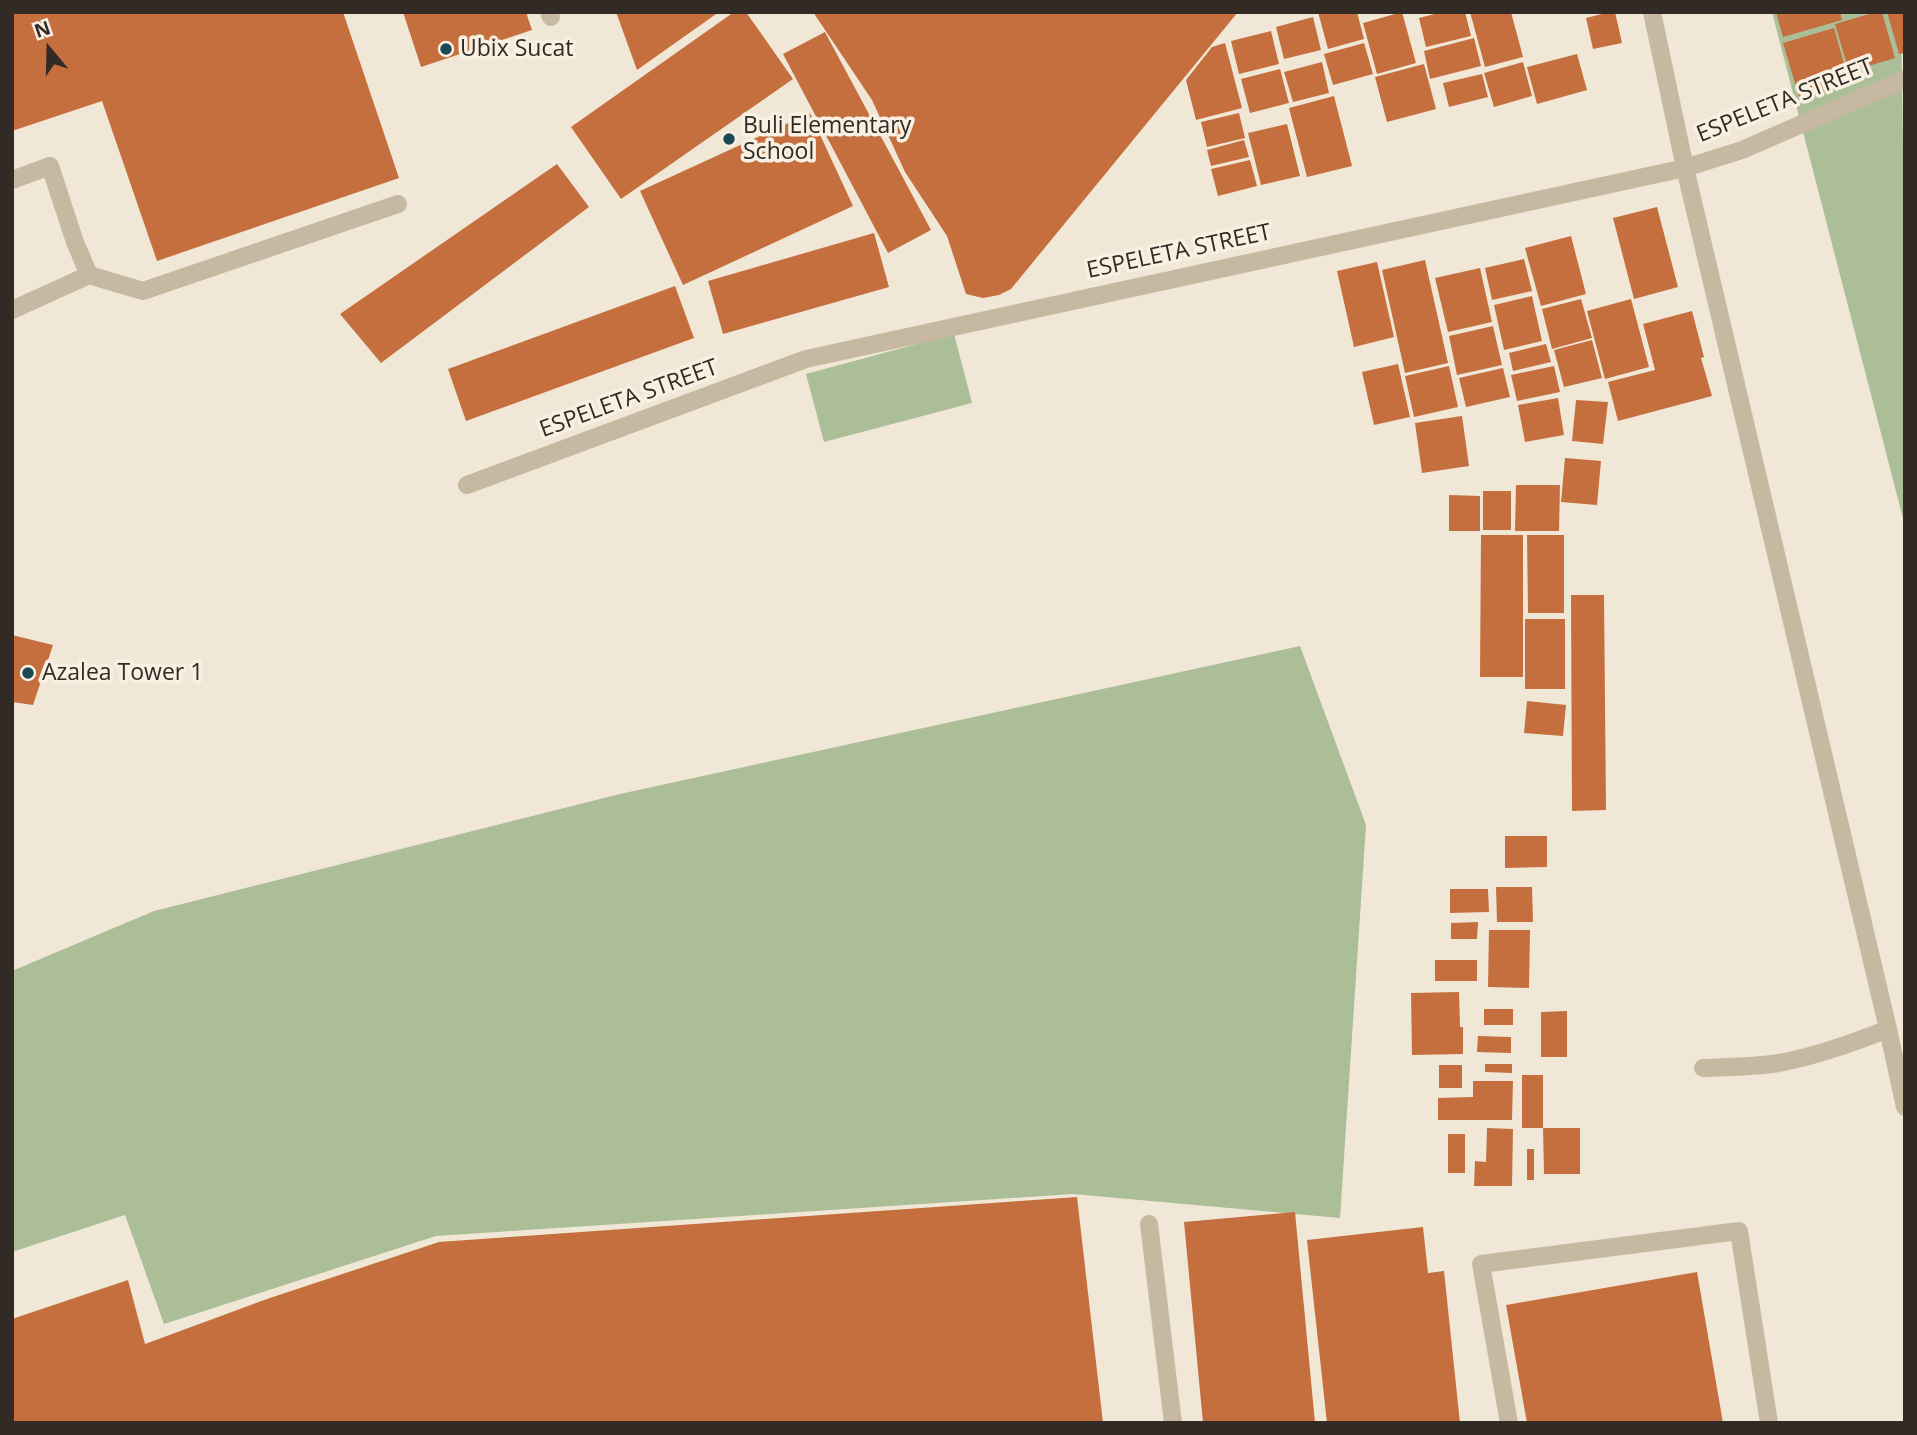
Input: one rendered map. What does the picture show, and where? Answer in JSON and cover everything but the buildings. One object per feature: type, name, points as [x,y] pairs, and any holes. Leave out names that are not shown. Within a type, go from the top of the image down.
[{"type":"street","points":[[1652,12],[1685,168],[1905,1107]]},
{"type":"street","name":"ESPELETA STREET","points":[[467,485],[807,359],[1685,168],[1742,149],[1905,79]]},
{"type":"street","points":[[12,180],[50,166],[89,275]]},
{"type":"street","points":[[12,310],[89,275],[143,291],[398,204]]},
{"type":"street","points":[[1703,1068],[1779,1063],[1825,1052],[1888,1029]]},
{"type":"street","points":[[1149,1224],[1173,1423]]},
{"type":"street","points":[[1509,1423],[1481,1264],[1739,1231],[1769,1423]]},
{"type":"green space","points":[[1772,12],[1901,12],[1905,526]]},
{"type":"green space","points":[[954,334],[972,403],[824,442],[806,374]]},
{"type":"green space","points":[[1300,646],[1366,825],[1340,1218],[1073,1194],[436,1236],[164,1324],[125,1215],[12,1252],[12,971],[154,911],[620,794]]},
{"type":"place","name":"Ubix Sucat","points":[[446,49]]},
{"type":"place","name":"Buli Elementary School","points":[[729,139]]},
{"type":"place","name":"Azalea Tower 1","points":[[28,673]]}]
